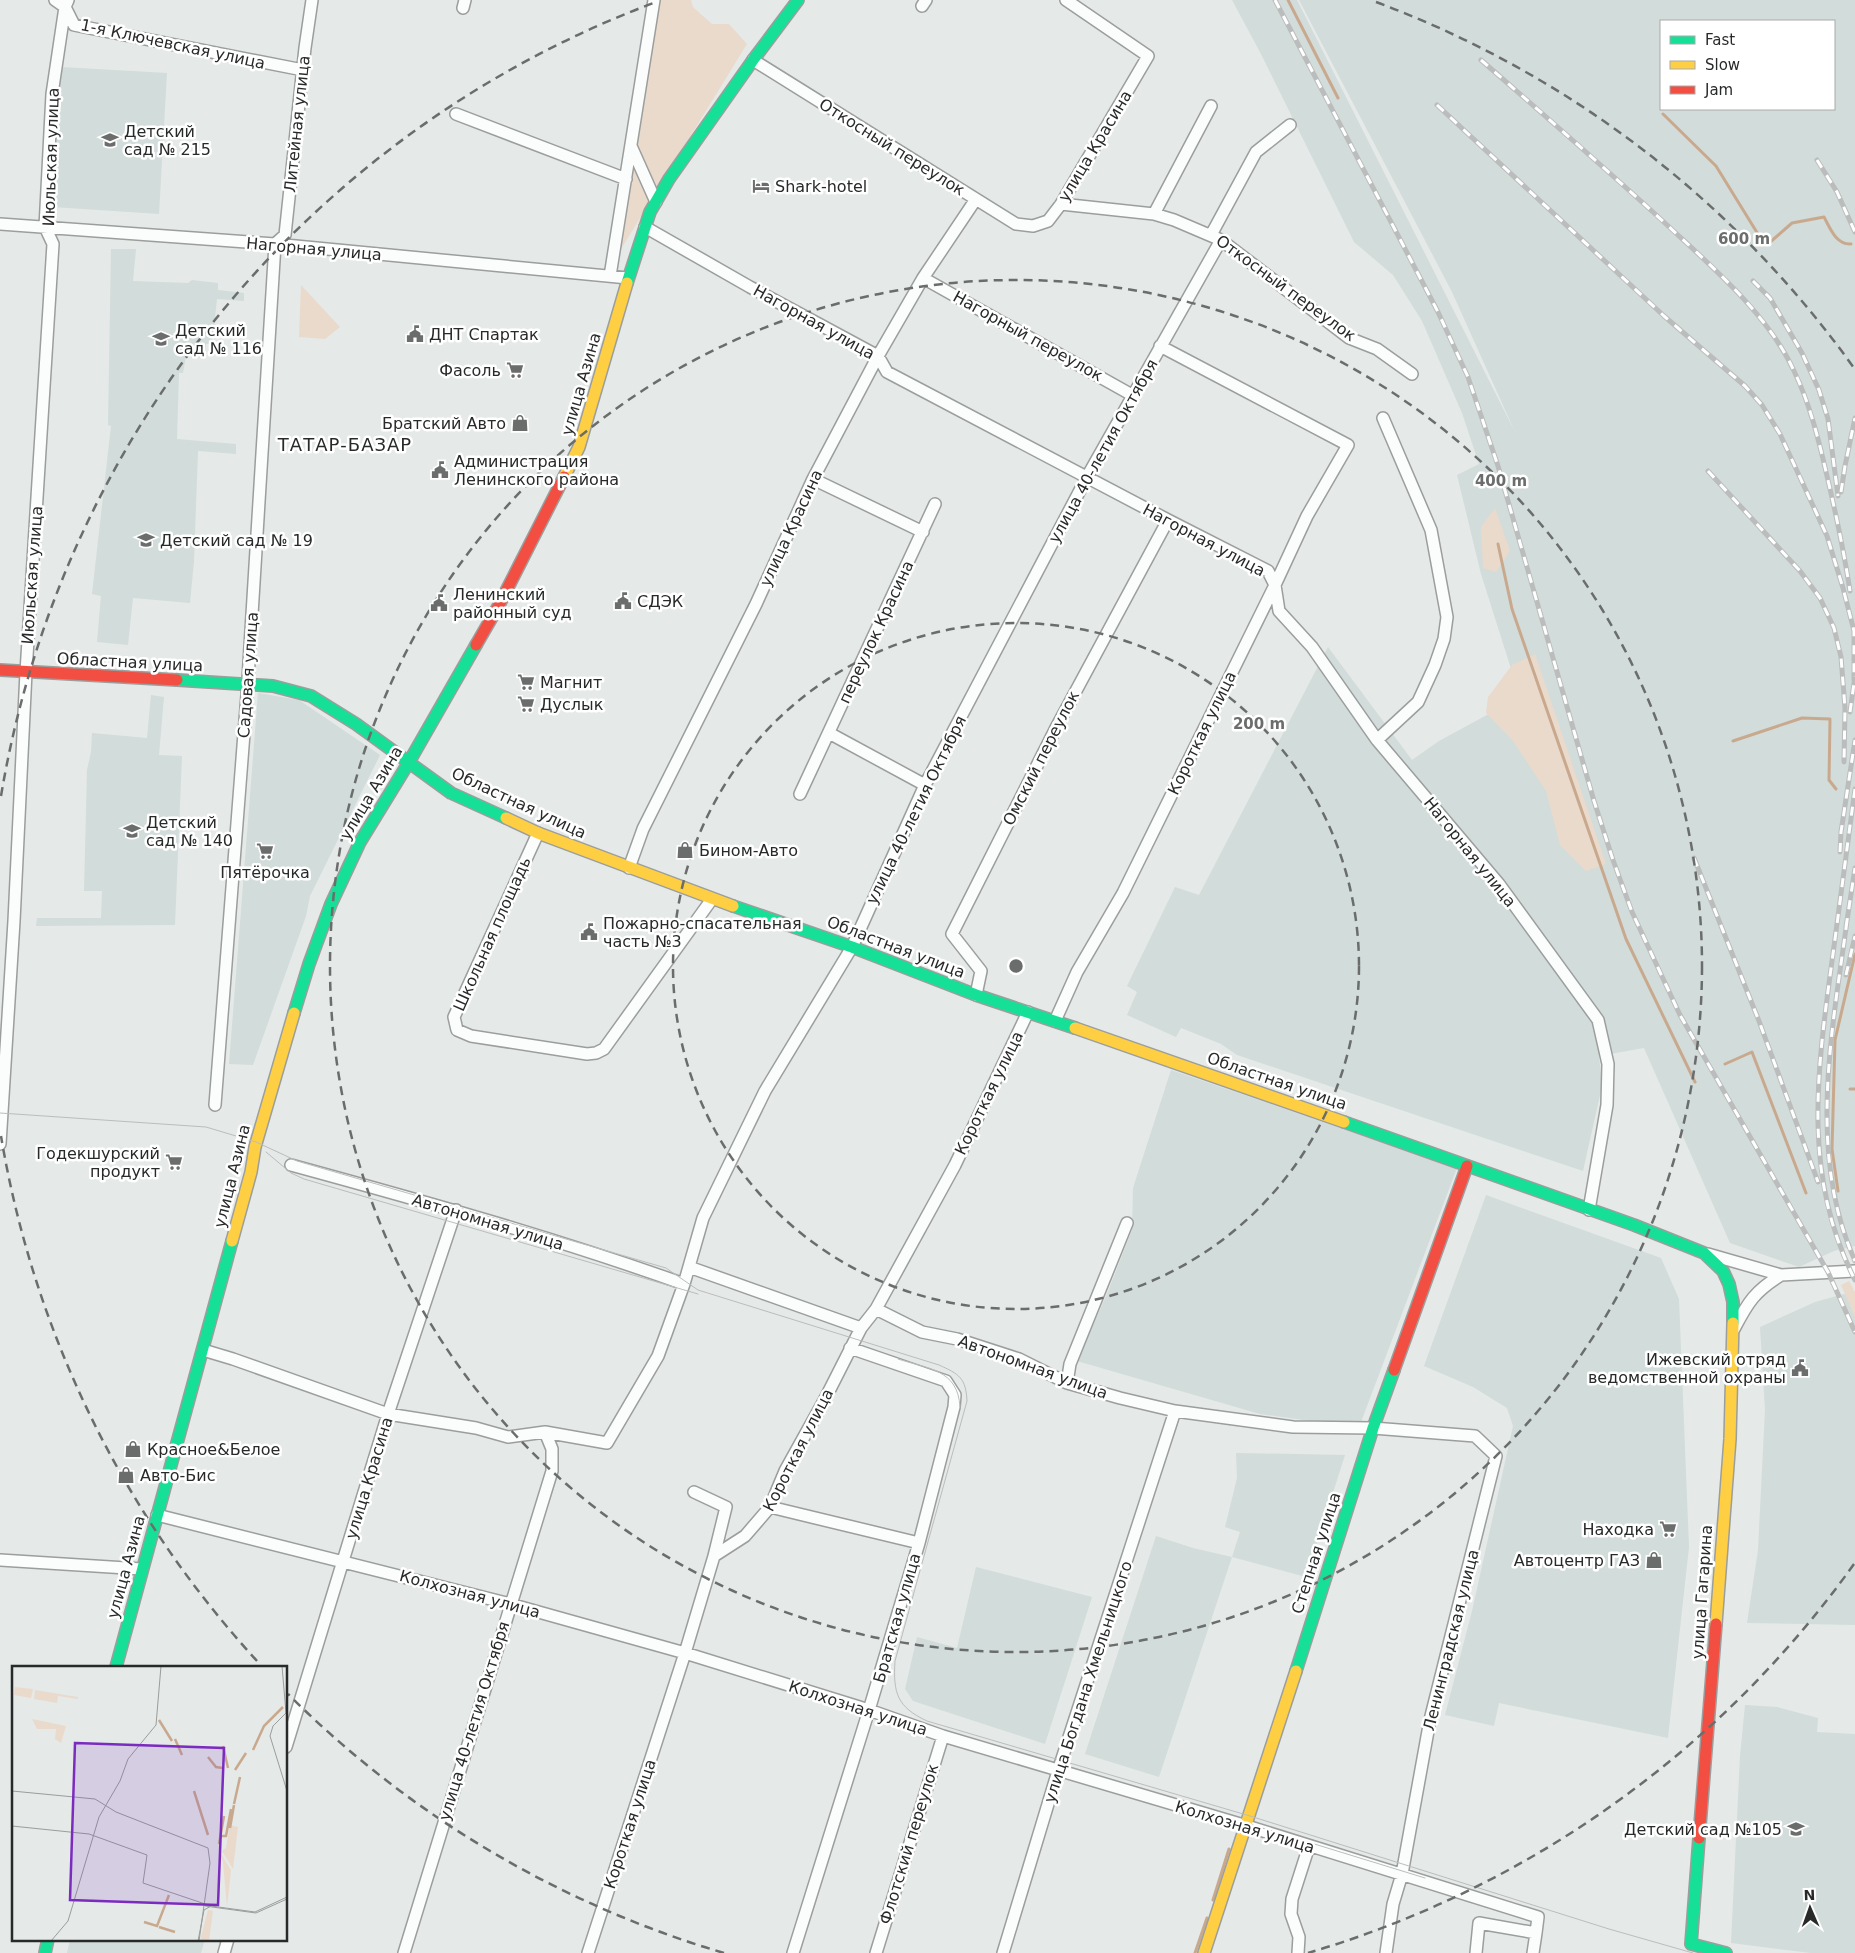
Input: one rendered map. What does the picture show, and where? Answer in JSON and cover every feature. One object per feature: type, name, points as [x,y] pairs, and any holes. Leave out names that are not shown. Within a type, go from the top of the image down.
[{"type":"main road","name":"улица Азина","points":[[116,1666],[251,1172],[255,1147],[309,964],[331,904],[360,842],[409,762],[498,605],[580,447],[628,278],[645,227],[656,202],[669,178],[798,0]]},
{"type":"main road","name":"Областная улица","points":[[0,670],[273,686],[311,696],[409,762],[451,793],[538,833],[712,899],[852,947],[976,995],[1056,1021],[1634,1225],[1704,1253]]},
{"type":"main road","name":"Степная улица","points":[[1204,1953],[1247,1826],[1373,1428],[1467,1166]]},
{"type":"main road","name":"улица Гагарина","points":[[1689,1950],[1730,1439],[1733,1330],[1733,1302],[1729,1284],[1723,1271],[1704,1253]]},
{"type":"main road","points":[[45,1953],[48,1940]]},
{"type":"main road","points":[[1689,1950],[1726,1953]]},
{"type":"street","name":"1-я Ключевская улица","points":[[55,0],[66,4],[74,25],[303,70]]},
{"type":"street","name":"Литейная улица","points":[[275,244],[285,235],[312,0]]},
{"type":"street","points":[[610,276],[654,0]]},
{"type":"street","name":"улица Красина","points":[[1033,226],[1048,222],[1061,204],[1148,56],[1066,0]]},
{"type":"street","name":"Июльская улица","points":[[0,1144],[26,672],[53,244],[45,227],[52,94],[66,4]]},
{"type":"street","name":"Откосный переулок","points":[[753,60],[1016,224],[1033,226]]},
{"type":"street","points":[[1154,214],[1211,106]]},
{"type":"street","points":[[456,114],[626,179]]},
{"type":"street","name":"улица 40-летия Октября","points":[[404,1953],[552,1471],[552,1449],[546,1432],[607,1443],[658,1356],[684,1284],[703,1218],[765,1091],[852,947],[925,785],[1087,477],[1160,346],[1216,237],[1256,152],[1290,125]]},
{"type":"street","points":[[631,146],[656,202]]},
{"type":"street","name":"улица Красина","points":[[628,868],[643,829],[756,604],[813,479],[878,356],[923,278],[976,199]]},
{"type":"street","name":"Откосный переулок","points":[[1061,204],[1154,214],[1216,237],[1349,338],[1377,349],[1412,374]]},
{"type":"street","name":"Нагорная улица","points":[[0,224],[275,244],[628,278]]},
{"type":"street","name":"Нагорная улица","points":[[645,227],[750,287],[878,356],[887,372],[1268,571],[1275,585],[1279,611],[1312,647],[1377,740],[1499,884],[1598,1020],[1608,1064],[1607,1105],[1589,1210]]},
{"type":"street","name":"Садовая улица","points":[[215,1105],[248,684],[275,244]]},
{"type":"street","name":"Нагорный переулок","points":[[923,278],[1132,395]]},
{"type":"street","name":"Короткая улица","points":[[1056,1021],[1077,972],[1098,939],[1123,893],[1275,585],[1307,516],[1348,445],[1160,346]]},
{"type":"street","points":[[1377,740],[1418,702],[1435,665],[1444,639],[1447,617],[1430,530],[1383,418]]},
{"type":"street","points":[[813,479],[923,532]]},
{"type":"street","name":"переулок Красина","points":[[800,794],[936,504]]},
{"type":"street","name":"Омский переулок","points":[[976,995],[981,971],[952,934],[1057,726],[1168,520]]},
{"type":"street","points":[[829,733],[925,785]]},
{"type":"street","name":"Школьная площадь","points":[[538,833],[454,1018],[457,1030],[471,1036],[587,1054],[596,1053],[604,1049],[712,899]]},
{"type":"street","name":"Короткая улица","points":[[588,1953],[685,1654],[714,1556],[745,1536],[770,1508],[785,1471],[825,1399],[860,1328],[876,1308],[955,1165],[1028,1012]]},
{"type":"street","name":"Автономная улица","points":[[291,1165],[456,1210],[684,1284]]},
{"type":"street","name":"улица Красина","points":[[288,1740],[388,1414],[456,1210]]},
{"type":"street","points":[[1068,1383],[1070,1364],[1127,1223]]},
{"type":"street","points":[[1704,1253],[1781,1275],[1855,1271]]},
{"type":"street","points":[[688,1267],[860,1328]]},
{"type":"street","points":[[1733,1330],[1747,1305],[1762,1287],[1781,1275]]},
{"type":"street","name":"Автономная улица","points":[[876,1308],[922,1332],[957,1339],[1019,1359],[1068,1383],[1175,1411],[1293,1428],[1373,1428]]},
{"type":"street","name":"Братская улица","points":[[793,1953],[919,1542],[954,1407],[955,1395],[946,1381],[850,1348]]},
{"type":"street","points":[[203,1350],[388,1414],[476,1428],[508,1437],[546,1432]]},
{"type":"street","name":"улица Богдана Хмельницкого","points":[[1002,1953],[1058,1771],[1175,1411]]},
{"type":"street","name":"Ленинградская улица","points":[[1373,1428],[1475,1436],[1496,1456],[1430,1720],[1402,1874],[1393,1904],[1386,1953]]},
{"type":"street","points":[[694,1492],[726,1507],[714,1556]]},
{"type":"street","points":[[770,1508],[919,1542]]},
{"type":"street","name":"Колхозная улица","points":[[157,1515],[343,1560],[510,1604],[685,1654],[869,1710],[943,1736],[1247,1826],[1538,1917],[1536,1933]]},
{"type":"street","points":[[0,1560],[142,1568]]},
{"type":"street","name":"Флотский переулок","points":[[876,1953],[943,1736]]},
{"type":"street","points":[[1298,1953],[1299,1937],[1292,1914],[1292,1899],[1309,1846]]},
{"type":"street","points":[[1476,1953],[1479,1923],[1536,1933],[1533,1953]]},
{"type":"street","points":[[224,1953],[228,1940]]},
{"type":"shaded area","points":[[656,0],[691,0],[693,7],[712,24],[729,24],[747,44],[618,254]]},
{"type":"shaded area","points":[[1232,0],[1297,0],[1515,432],[1452,292],[1299,0],[1855,0],[1855,1246],[1834,1251],[1799,1267],[1730,1243],[1644,1048],[1599,1056],[1602,1086],[1583,1171],[1237,1055],[1221,1044],[1181,1028],[1176,1037],[1127,1015],[1137,992],[1127,986],[1175,887],[1199,895],[1328,647],[1412,760],[1439,741],[1520,697],[1481,574],[1457,475],[1479,464],[1462,413],[1422,321],[1393,275],[1354,242],[1261,54]]},
{"type":"shaded area","name":"Детский сад № 215","points":[[61,67],[167,73],[159,214],[53,207]]},
{"type":"shaded area","points":[[111,249],[136,249],[133,281],[188,283],[192,280],[218,283],[218,290],[244,293],[244,301],[217,299],[212,344],[206,344],[204,358],[186,356],[183,373],[179,373],[177,439],[236,444],[236,454],[198,451],[194,561],[190,603],[133,598],[128,645],[97,642],[101,596],[92,594],[111,426],[108,425]]},
{"type":"shaded area","points":[[301,285],[340,327],[325,339],[299,337]]},
{"type":"shaded area","points":[[1495,508],[1510,551],[1496,572],[1483,568],[1481,527]]},
{"type":"shaded area","points":[[1535,654],[1606,864],[1586,871],[1560,845],[1546,791],[1513,741],[1486,713],[1488,697],[1512,665]]},
{"type":"shaded area","points":[[258,693],[299,700],[380,755],[310,896],[306,916],[253,1065],[229,1064]]},
{"type":"shaded area","name":"Детский сад № 140","points":[[151,695],[164,697],[159,755],[182,756],[175,925],[36,926],[37,918],[101,918],[102,891],[84,891],[87,770],[91,752],[92,733],[147,738]]},
{"type":"shaded area","points":[[1171,1070],[1457,1168],[1361,1422],[1311,1421],[1260,1414],[1077,1361],[1107,1294],[1132,1230],[1133,1188]]},
{"type":"shaded area","points":[[1486,1195],[1661,1258],[1679,1299],[1689,1547],[1668,1738],[1499,1703],[1494,1726],[1445,1715],[1472,1611],[1513,1426],[1507,1408],[1473,1387],[1424,1366]]},
{"type":"shaded area","points":[[1849,1281],[1855,1292],[1855,1317],[1841,1285]]},
{"type":"shaded area","points":[[1855,1291],[1855,1625],[1747,1623],[1758,1550],[1765,1410],[1760,1327],[1815,1302]]},
{"type":"shaded area","points":[[1236,1453],[1345,1455],[1306,1577],[1232,1557],[1240,1532],[1225,1527],[1237,1478]]},
{"type":"shaded area","points":[[1156,1536],[1193,1548],[1232,1557],[1159,1777],[1085,1754]]},
{"type":"shaded area","points":[[976,1567],[1092,1597],[1045,1744],[913,1701],[905,1689],[917,1637],[957,1648]]},
{"type":"shaded area","name":"Детский сад №105","points":[[1745,1705],[1777,1707],[1818,1718],[1817,1732],[1855,1734],[1855,1953],[1811,1953],[1731,1943],[1740,1756]]},
{"type":"shaded area","points":[[70,1940],[205,1940],[201,1953],[67,1953]]},
{"type":"waterway","points":[[1288,0],[1338,98]]},
{"type":"waterway","points":[[1663,114],[1716,166],[1761,239],[1768,244],[1792,223],[1824,217],[1837,239],[1846,244],[1851,244]]},
{"type":"waterway","points":[[1498,544],[1512,609],[1626,939],[1695,1082]]},
{"type":"waterway","points":[[1733,741],[1802,718],[1830,719],[1829,780],[1836,789]]},
{"type":"waterway","points":[[1838,1191],[1832,1149],[1835,1040],[1855,954]]},
{"type":"waterway","points":[[1725,1064],[1752,1052],[1806,1193]]},
{"type":"waterway","points":[[1850,1089],[1855,1089]]},
{"type":"waterway","points":[[1213,1900],[1229,1849]]},
{"type":"waterway","points":[[1195,1953],[1207,1918]]},
{"type":"tram line","points":[[0,1113],[206,1127],[256,1142],[297,1161],[666,1268],[698,1290],[946,1368],[956,1374],[963,1382],[967,1401],[895,1661],[896,1690],[899,1698],[909,1710],[927,1721],[1250,1816],[1609,1929],[1693,1953]]},
{"type":"tram line","points":[[266,1152],[291,1173],[304,1179],[698,1294]]},
{"type":"tram line","points":[[898,1359],[939,1372],[947,1378],[954,1385],[960,1407]]},
{"type":"tram line","points":[[1220,1815],[1425,1878]]},
{"type":"railway","points":[[1275,0],[1438,312],[1468,377],[1498,466],[1594,801],[1632,912],[1680,1015],[1828,1272],[1855,1332]]},
{"type":"railway","points":[[1481,60],[1643,203],[1701,257],[1754,311],[1783,350],[1805,396],[1814,423],[1837,519],[1850,591]]},
{"type":"railway","points":[[1437,105],[1664,316],[1745,386],[1762,405],[1780,434],[1827,536],[1854,631],[1854,680]]},
{"type":"railway","points":[[1817,160],[1837,192],[1855,232]]},
{"type":"railway","points":[[1753,281],[1770,298],[1802,353],[1819,390],[1828,419],[1838,496]]},
{"type":"railway","points":[[1841,492],[1855,418]]},
{"type":"railway","points":[[1708,471],[1800,571],[1820,598],[1834,628],[1841,657],[1845,708],[1844,762]]},
{"type":"railway","points":[[1850,712],[1855,676]]},
{"type":"railway","points":[[1840,852],[1841,832],[1855,740]]},
{"type":"railway","points":[[1855,789],[1822,1043],[1818,1123],[1820,1163],[1827,1202],[1838,1241],[1855,1280]]},
{"type":"railway","points":[[1694,858],[1759,1021],[1818,1182]]},
{"type":"railway","points":[[1846,927],[1855,868]]},
{"type":"railway","points":[[1847,921],[1830,1049],[1827,1136],[1831,1178],[1840,1220],[1855,1261]]},
{"type":"railway","points":[[1846,975],[1855,936]]},
{"type":"traffic: fast","points":[[627,283],[650,212],[669,179],[798,0]]},
{"type":"traffic: fast","points":[[294,1013],[309,964],[331,904],[360,842],[409,762],[476,645]]},
{"type":"traffic: fast","points":[[177,680],[273,686],[311,696],[356,724],[451,793],[506,818]]},
{"type":"traffic: fast","points":[[733,906],[852,947],[976,995],[1075,1028]]},
{"type":"traffic: fast","points":[[1344,1122],[1634,1225],[1704,1253],[1723,1271],[1729,1284],[1733,1302],[1733,1323]]},
{"type":"traffic: fast","points":[[116,1666],[232,1241]]},
{"type":"traffic: fast","points":[[1296,1671],[1373,1428],[1394,1370]]},
{"type":"traffic: fast","points":[[1691,1944],[1699,1838]]},
{"type":"traffic: fast","points":[[45,1953],[48,1940]]},
{"type":"traffic: fast","points":[[1691,1944],[1726,1953]]},
{"type":"traffic: slow","points":[[564,477],[579,447],[627,283]]},
{"type":"traffic: slow","points":[[506,818],[538,833],[733,906]]},
{"type":"traffic: slow","points":[[232,1241],[251,1172],[255,1147],[294,1013]]},
{"type":"traffic: slow","points":[[1075,1028],[1344,1122]]},
{"type":"traffic: slow","points":[[1716,1624],[1730,1439],[1733,1323]]},
{"type":"traffic: slow","points":[[1204,1953],[1296,1671]]},
{"type":"traffic: jam","points":[[476,645],[499,605],[564,477]]},
{"type":"traffic: jam","points":[[0,670],[177,680]]},
{"type":"traffic: jam","points":[[1394,1370],[1467,1166]]},
{"type":"traffic: jam","points":[[1699,1838],[1716,1624]]},
{"type":"place","name":"Детский сад № 215","points":[[110,140]]},
{"type":"place","name":"Shark-hotel","points":[[761,186]]},
{"type":"place","name":"ДНТ Спартак","points":[[415,334]]},
{"type":"place","name":"Детский сад № 116","points":[[161,339]]},
{"type":"place","name":"Фасоль","points":[[515,370]]},
{"type":"place","name":"Братский Авто","points":[[520,423]]},
{"type":"place","name":"Администрация Ленинского района","points":[[440,470]]},
{"type":"place","name":"Детский сад № 19","points":[[146,540]]},
{"type":"place","name":"СДЭК","points":[[623,601]]},
{"type":"place","name":"Ленинский районный суд","points":[[439,603]]},
{"type":"place","name":"Магнит","points":[[526,682]]},
{"type":"place","name":"Дуслык","points":[[526,704]]},
{"type":"place","name":"Детский сад № 140","points":[[132,831]]},
{"type":"place","name":"Бином-Авто","points":[[685,850]]},
{"type":"place","name":"Пятёрочка","points":[[265,851]]},
{"type":"place","name":"Пожарно-спасательная часть №3","points":[[589,932]]},
{"type":"place","name":"Годекшурский продукт","points":[[174,1162]]},
{"type":"place","name":"Ижевский отряд ведомственной охраны","points":[[1800,1368]]},
{"type":"place","name":"Красное&Белое","points":[[133,1449]]},
{"type":"place","name":"Авто-Бис","points":[[126,1475]]},
{"type":"place","name":"Находка","points":[[1668,1529]]},
{"type":"place","name":"Автоцентр ГАЗ","points":[[1654,1560]]},
{"type":"place","name":"Детский сад №105","points":[[1796,1829]]},
{"type":"district","name":"ТАТАР-БАЗАР","points":[[345,444]]}]
